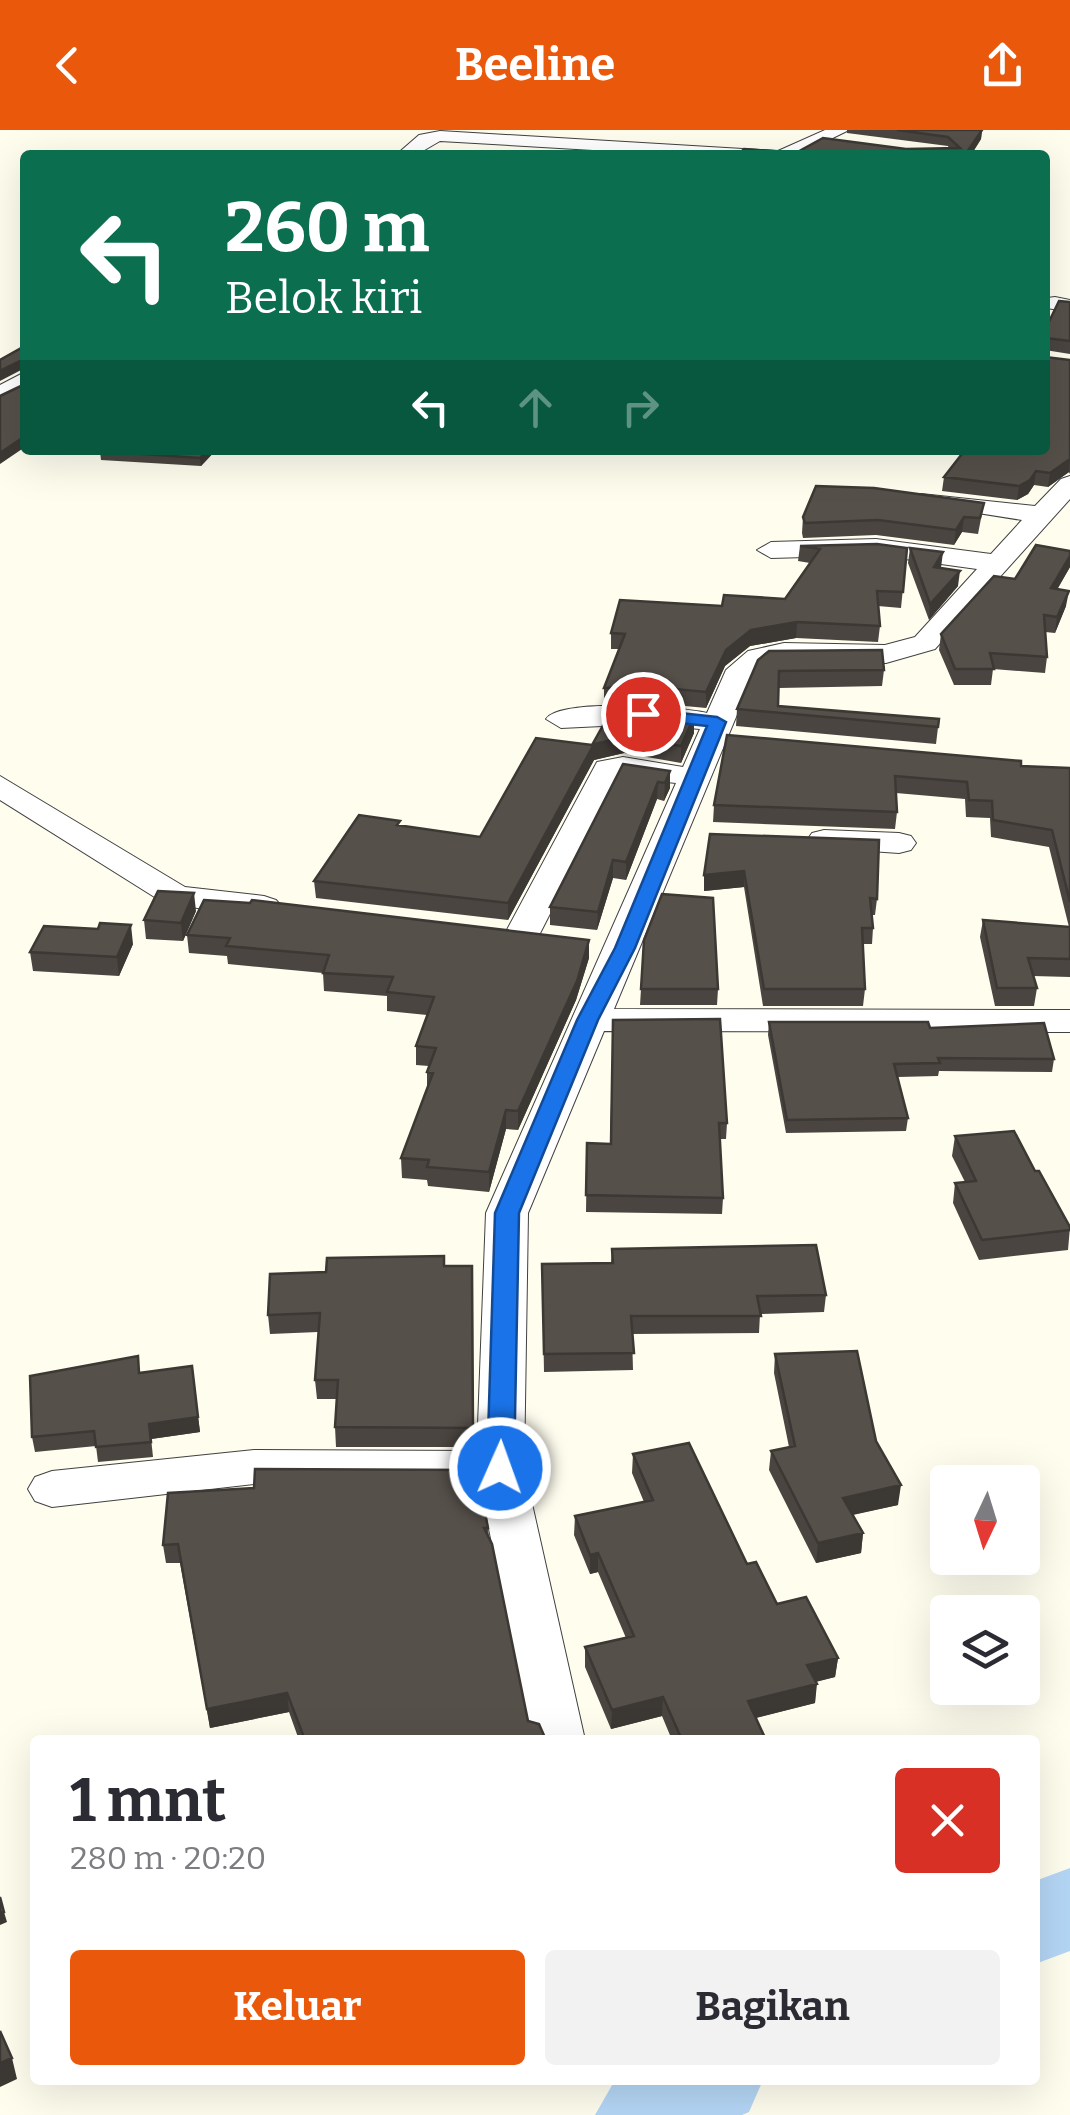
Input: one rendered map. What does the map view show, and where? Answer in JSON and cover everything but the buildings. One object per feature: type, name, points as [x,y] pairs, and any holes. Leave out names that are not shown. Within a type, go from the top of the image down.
[{"type":"street","points":[[411,150],[425,138],[454,136],[689,150]]},
{"type":"street","points":[[793,150],[818,138],[846,136]]},
{"type":"street","points":[[573,944],[670,834],[740,670],[758,657],[784,652],[907,651],[925,643],[994,564],[1013,552],[1040,514],[1070,484]]},
{"type":"street","points":[[912,497],[1040,514]]},
{"type":"street","points":[[771,550],[876,547],[994,564]]},
{"type":"street","points":[[561,719],[643,714],[748,740]]},
{"type":"street","points":[[558,1735],[500,1468],[507,1213],[588,1020],[573,944],[608,769],[623,767],[692,778]]},
{"type":"street","points":[[0,786],[176,896],[291,910]]},
{"type":"street","points":[[670,834],[708,835]]},
{"type":"street","points":[[784,838],[898,844]]},
{"type":"street","points":[[482,934],[573,944]]},
{"type":"street","points":[[588,1020],[1070,1021]]},
{"type":"street","points":[[52,1489],[254,1467],[500,1468]]},
{"type":"waterway","points":[[1040,1922],[1070,1907]]},
{"type":"waterway","points":[[644,2115],[705,2085]]},
{"type":"route","points":[[500,1468],[507,1213],[588,1020],[625,948],[717,722],[643,714]]}]
